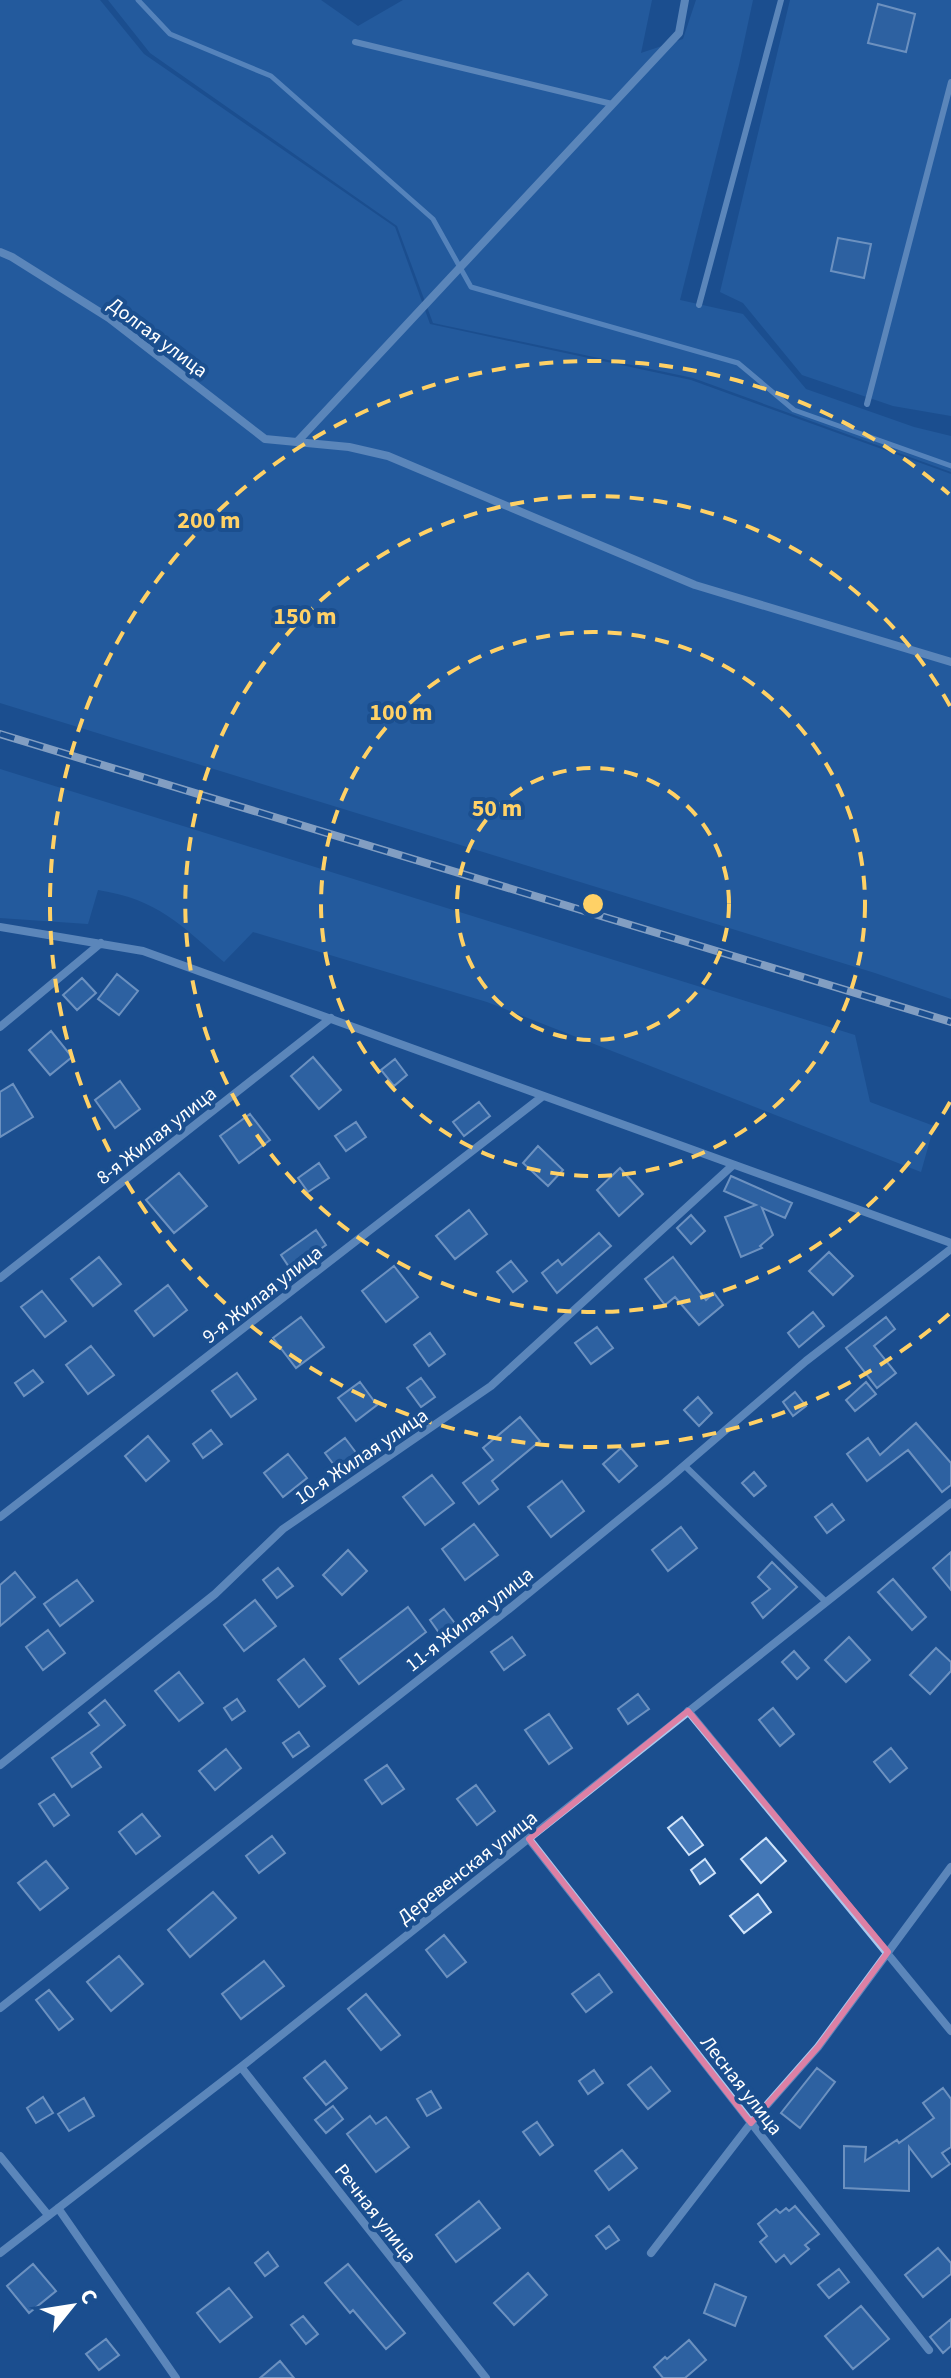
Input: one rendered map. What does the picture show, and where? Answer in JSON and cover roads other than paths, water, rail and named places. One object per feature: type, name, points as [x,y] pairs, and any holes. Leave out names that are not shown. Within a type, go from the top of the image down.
[{"type":"street","points":[[297,442],[498,223],[679,33],[685,0]]},
{"type":"street","name":"Долгая улица","points":[[0,252],[109,318],[265,439],[349,447],[388,456],[695,585],[951,662]]},
{"type":"street","points":[[0,927],[143,951],[951,1246]]},
{"type":"street","points":[[0,1027],[101,943]]},
{"type":"street","name":"8-я Жилая улица","points":[[0,1278],[331,1018]]},
{"type":"street","name":"9-я Жилая улица","points":[[0,1517],[543,1096]]},
{"type":"street","name":"10-я Жилая улица","points":[[0,1765],[215,1594],[283,1529],[491,1386],[733,1165]]},
{"type":"street","name":"11-я Жилая улица","points":[[0,2008],[509,1609],[685,1466],[806,1361],[951,1246]]},
{"type":"street","name":"Деревенская улица","points":[[0,2253],[241,2067],[951,1503]]},
{"type":"street","points":[[688,1711],[951,2031]]},
{"type":"street","name":"Лесная улица","points":[[529,1839],[929,2350]]},
{"type":"street","points":[[651,2253],[751,2123],[818,2047],[951,1867]]},
{"type":"street","name":"Речная улица","points":[[241,2067],[486,2378]]},
{"type":"street","points":[[0,2156],[48,2215]]},
{"type":"street","points":[[58,2208],[176,2378]]},
{"type":"lane","points":[[699,305],[781,0]]},
{"type":"lane","points":[[355,42],[612,104]]},
{"type":"lane","points":[[867,404],[951,82]]},
{"type":"lane","points":[[685,1466],[826,1602]]},
{"type":"waterway","points":[[138,0],[170,34],[271,76],[433,219],[471,287],[738,363],[794,410],[951,466]]},
{"type":"railway","points":[[0,734],[951,1022]]}]
